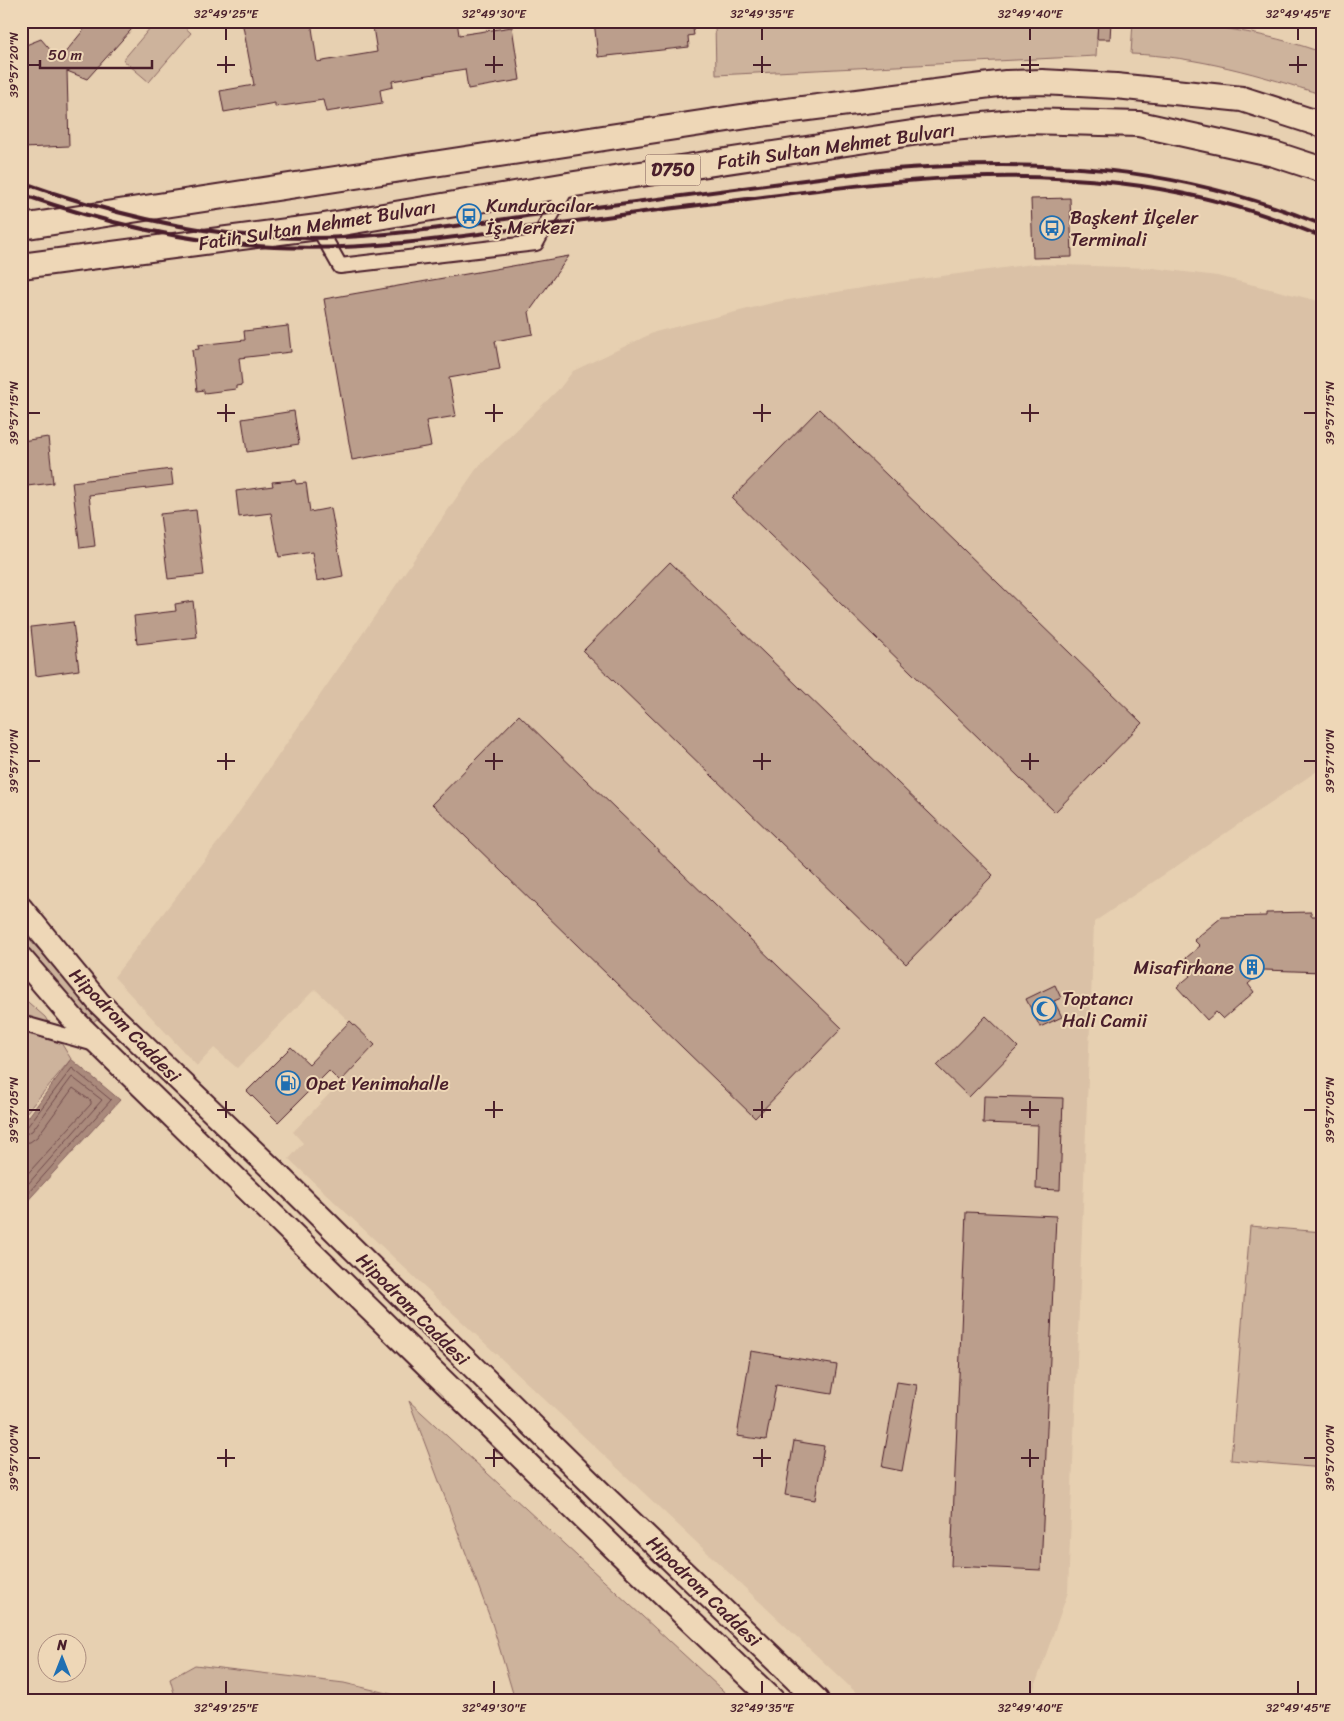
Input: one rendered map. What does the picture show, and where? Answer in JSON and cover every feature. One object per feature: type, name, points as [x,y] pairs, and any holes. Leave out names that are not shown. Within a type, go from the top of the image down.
[{"type":"highway","name":"Fatih Sultan Mehmet Bulvarı","points":[[28,224],[754,115],[1006,83],[1042,82],[1116,86],[1242,99],[1323,125]]},
{"type":"highway","name":"Fatih Sultan Mehmet Bulvarı","points":[[21,266],[318,227],[568,185],[932,130],[1025,121],[1139,124],[1274,154],[1323,170]]},
{"type":"highway","points":[[21,272],[54,262]]},
{"type":"main road","name":"Hipodrom Caddesi","points":[[21,908],[99,1003],[599,1491],[817,1700]]},
{"type":"main road","name":"Hipodrom Caddesi","points":[[21,958],[75,1021],[611,1546],[773,1700]]},
{"type":"street","points":[[318,227],[340,266],[536,243],[568,185]]},
{"type":"street","points":[[21,1023],[101,1046]]},
{"type":"shaded area","points":[[156,21],[178,21],[191,33],[149,82],[123,60]]},
{"type":"shaded area","points":[[715,21],[1098,21],[1096,56],[716,75]]},
{"type":"shaded area","points":[[1133,21],[1180,23],[1230,29],[1278,39],[1323,53],[1323,95],[1276,80],[1228,68],[1180,58],[1131,54]]},
{"type":"shaded area","points":[[1033,264],[1153,268],[1217,276],[1323,302],[1323,767],[1094,922],[1068,1592],[1030,1700],[864,1700],[289,1159],[303,1143],[293,1132],[375,1046],[315,989],[237,1068],[214,1048],[197,1066],[114,977],[222,837],[477,468],[560,388],[573,371],[655,332],[776,302],[904,281]]},
{"type":"shaded area","points":[[21,931],[101,1016],[93,1022],[21,945]]},
{"type":"shaded area","points":[[21,996],[45,1017],[71,1059],[21,1119]]},
{"type":"shaded area","points":[[1250,1226],[1323,1232],[1323,1468],[1231,1460]]},
{"type":"shaded area","points":[[409,1401],[733,1700],[515,1700],[492,1623]]},
{"type":"shaded area","points":[[195,1665],[344,1683],[416,1700],[176,1700],[170,1679]]},
{"type":"water","points":[[71,1059],[120,1100],[21,1208],[21,1127]]},
{"type":"building","points":[[91,21],[139,21],[87,79],[67,71],[69,146],[23,148],[21,47],[41,39],[59,60]]},
{"type":"building","points":[[242,21],[311,21],[317,62],[377,52],[372,21],[457,21],[459,35],[512,27],[520,80],[468,89],[465,69],[392,81],[393,87],[380,90],[382,103],[326,112],[323,100],[275,107],[275,103],[224,112],[220,91],[254,85]]},
{"type":"building","points":[[594,21],[686,21],[687,23],[692,23],[694,35],[688,36],[689,47],[598,57]]},
{"type":"building","points":[[1098,21],[1111,21],[1110,39],[1097,39]]},
{"type":"building","name":"Başkent İlçeler Terminali","points":[[1070,198],[1072,257],[1033,258],[1031,199]]},
{"type":"building","points":[[569,256],[529,312],[533,334],[495,341],[500,369],[449,378],[456,416],[426,421],[431,446],[352,460],[324,299]]},
{"type":"building","points":[[288,326],[291,352],[239,358],[242,385],[236,386],[236,389],[204,393],[204,390],[197,391],[192,350],[199,349],[198,345],[245,340],[244,331]]},
{"type":"building","points":[[819,409],[1142,723],[1055,812],[732,498]]},
{"type":"building","points":[[294,411],[299,444],[247,452],[242,419]]},
{"type":"building","points":[[48,437],[53,483],[27,486],[22,441]]},
{"type":"building","points":[[171,469],[173,485],[89,495],[95,546],[80,548],[72,482]]},
{"type":"building","points":[[295,480],[296,484],[306,483],[310,512],[331,508],[343,576],[317,581],[312,552],[279,557],[271,513],[239,517],[236,491],[273,486],[272,482]]},
{"type":"building","points":[[196,510],[204,575],[168,579],[160,514]]},
{"type":"building","points":[[670,562],[993,875],[906,964],[583,651]]},
{"type":"building","points":[[193,601],[197,637],[137,644],[134,616],[176,611],[175,604]]},
{"type":"building","points":[[73,622],[79,670],[36,676],[31,627]]},
{"type":"building","points":[[519,715],[842,1028],[755,1118],[432,804]]},
{"type":"building","name":"Misafirhane","points":[[1311,912],[1311,916],[1323,916],[1323,972],[1264,970],[1248,984],[1254,992],[1223,1019],[1216,1012],[1207,1020],[1177,987],[1190,976],[1179,964],[1200,946],[1194,940],[1222,917],[1266,916],[1266,913]]},
{"type":"building","name":"Toptancı Hali Camii","points":[[1055,985],[1061,998],[1054,1001],[1062,1017],[1040,1027],[1026,999]]},
{"type":"building","points":[[986,1016],[1018,1047],[969,1097],[937,1066]]},
{"type":"building","points":[[350,1021],[375,1045],[340,1082],[329,1071],[278,1122],[247,1091],[291,1047],[309,1064]]},
{"type":"building","points":[[984,1096],[1063,1098],[1060,1190],[1036,1189],[1038,1125],[983,1123]]},
{"type":"building","points":[[966,1212],[1056,1216],[1041,1570],[951,1566]]},
{"type":"building","points":[[751,1351],[837,1365],[832,1394],[776,1385],[766,1440],[737,1436]]},
{"type":"building","points":[[897,1382],[917,1385],[902,1471],[882,1467]]},
{"type":"building","points":[[794,1441],[824,1446],[815,1500],[785,1495]]},
{"type":"railway","points":[[21,182],[82,202],[145,219],[241,235],[306,238],[436,229],[881,170],[939,166],[1051,166],[1105,170],[1213,189],[1267,205],[1323,225]]},
{"type":"railway","points":[[21,194],[82,214],[146,230],[242,245],[306,248],[371,246],[435,240],[671,208],[891,182],[981,177],[1027,177],[1118,183],[1196,196],[1273,218],[1323,237]]},
{"type":"place","name":"Kunduracılar İş Merkezi","points":[[469,216]]},
{"type":"place","name":"Başkent İlçeler Terminali","points":[[1052,228]]},
{"type":"place","name":"Misafirhane","points":[[1252,967]]},
{"type":"place","name":"Toptancı Hali Camii","points":[[1044,1009]]},
{"type":"place","name":"Opet Yenimahalle","points":[[288,1083]]}]
